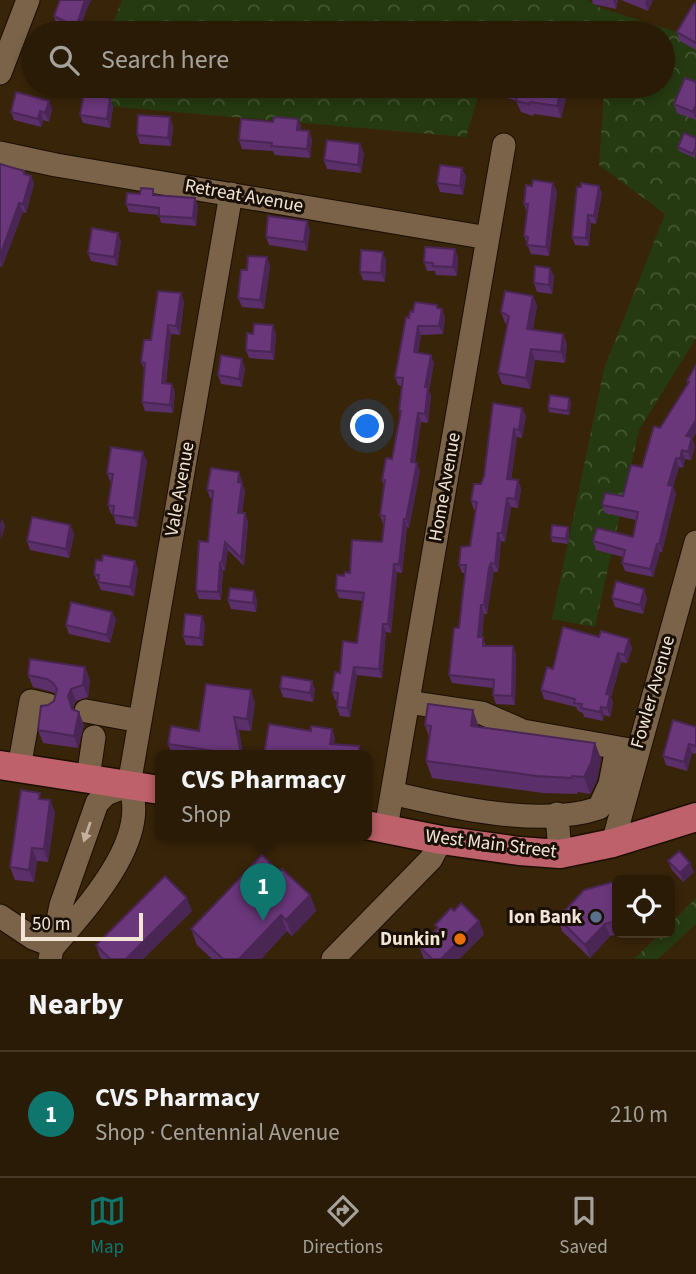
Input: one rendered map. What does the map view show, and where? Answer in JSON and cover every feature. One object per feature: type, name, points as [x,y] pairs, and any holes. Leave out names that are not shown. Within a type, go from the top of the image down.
[{"type":"main road","points":[[10,767],[155,789]]},
{"type":"main road","name":"West Main Street","points":[[376,827],[441,840],[560,854],[613,843],[696,817]]},
{"type":"street","points":[[0,73],[28,0]]},
{"type":"street","name":"Home Avenue","points":[[376,827],[392,793],[504,145]]},
{"type":"street","name":"Retreat Avenue","points":[[0,153],[55,165],[488,238]]},
{"type":"street","name":"Vale Avenue","points":[[52,953],[110,877],[124,849],[135,808],[129,785],[231,194]]},
{"type":"street","name":"Fowler Avenue","points":[[613,843],[627,749],[696,542]]},
{"type":"street","points":[[10,767],[35,733],[31,701],[48,705]]},
{"type":"street","points":[[392,793],[434,803],[513,815],[557,814],[599,808],[627,749],[523,731],[482,713],[408,702]]},
{"type":"street","points":[[88,778],[87,741],[92,712],[140,721]]},
{"type":"street","points":[[0,916],[52,953],[61,905],[97,803],[106,794],[129,785]]},
{"type":"street","points":[[557,814],[560,854]]},
{"type":"street","points":[[333,959],[431,859],[441,840]]},
{"type":"green space","points":[[122,0],[587,0],[601,8],[642,21],[114,21]]},
{"type":"green space","points":[[675,31],[696,38],[696,338],[639,430],[595,627],[552,619],[604,369],[665,214],[599,165],[604,98],[675,98]]},
{"type":"green space","points":[[85,98],[477,98],[466,137],[83,104]]},
{"type":"green space","points":[[696,898],[696,924],[658,959],[634,959],[656,938],[675,938],[675,919]]},
{"type":"building","points":[[60,0],[85,0],[78,21],[64,21],[54,16]]},
{"type":"building","points":[[694,3],[696,4],[696,43],[677,32]]},
{"type":"building","points":[[685,78],[696,82],[696,104],[693,112],[674,104]]},
{"type":"building","points":[[16,92],[21,93],[21,98],[49,101],[45,113],[40,111],[38,119],[11,112]]},
{"type":"building","points":[[83,98],[110,98],[107,119],[80,115]]},
{"type":"building","points":[[517,98],[559,98],[557,106],[516,101]]},
{"type":"building","points":[[138,115],[170,117],[168,138],[137,135]]},
{"type":"building","points":[[274,117],[298,119],[297,130],[309,131],[307,149],[239,140],[241,119],[273,122]]},
{"type":"building","points":[[684,133],[696,138],[693,154],[678,147]]},
{"type":"building","points":[[327,140],[360,144],[358,165],[324,160]]},
{"type":"building","points":[[0,164],[24,171],[24,174],[31,176],[23,204],[19,203],[0,256]]},
{"type":"building","points":[[440,165],[462,168],[460,186],[437,183]]},
{"type":"building","points":[[533,180],[553,183],[546,247],[527,245],[528,237],[524,236],[528,204],[524,204],[526,185],[532,186]]},
{"type":"building","points":[[581,183],[599,186],[594,216],[588,215],[586,238],[572,237],[577,187],[581,187]]},
{"type":"building","points":[[141,188],[153,189],[153,195],[195,198],[193,218],[159,216],[159,208],[126,204],[127,193],[140,194]]},
{"type":"building","points":[[268,216],[307,221],[304,242],[266,237]]},
{"type":"building","points":[[92,228],[118,233],[114,257],[88,253]]},
{"type":"building","points":[[425,247],[455,249],[453,267],[433,266],[433,263],[424,262]]},
{"type":"building","points":[[361,250],[383,252],[381,273],[360,272]]},
{"type":"building","points":[[248,256],[267,257],[260,300],[238,298],[241,270],[247,270]]},
{"type":"building","points":[[535,266],[550,268],[549,285],[534,283]]},
{"type":"building","points":[[158,291],[181,293],[176,326],[168,325],[162,383],[172,384],[170,405],[142,402],[145,363],[141,362],[144,340],[151,340]]},
{"type":"building","points":[[505,291],[533,296],[527,329],[563,334],[561,352],[531,349],[526,378],[498,373],[509,316],[501,312]]},
{"type":"building","points":[[415,302],[437,305],[437,308],[442,309],[439,326],[418,326],[414,352],[431,355],[425,387],[428,387],[425,414],[418,413],[411,462],[417,463],[404,519],[399,564],[394,564],[388,624],[383,624],[379,669],[354,667],[347,708],[337,707],[338,693],[332,692],[335,672],[340,673],[343,641],[357,643],[364,593],[336,590],[337,575],[350,573],[352,540],[382,542],[385,516],[380,515],[385,480],[382,480],[386,458],[392,459],[401,411],[403,378],[395,377],[406,317],[409,318],[410,311],[413,312]]},
{"type":"building","points":[[254,324],[273,325],[271,352],[246,350],[247,333],[253,334]]},
{"type":"building","points":[[221,355],[242,359],[239,379],[218,375]]},
{"type":"building","points":[[696,365],[696,420],[686,436],[692,437],[688,452],[682,450],[680,459],[676,458],[668,485],[673,486],[650,569],[622,563],[625,550],[593,541],[597,528],[633,537],[638,512],[602,505],[605,493],[623,496],[631,465],[642,467],[654,426],[660,428],[689,382],[687,381]]},
{"type":"building","points":[[550,395],[569,398],[568,411],[548,408]]},
{"type":"building","points":[[493,403],[522,408],[519,430],[514,429],[507,479],[518,480],[515,499],[507,498],[502,533],[498,533],[495,564],[491,563],[489,568],[478,637],[483,637],[483,646],[513,646],[512,696],[493,695],[494,680],[449,675],[454,628],[459,628],[466,565],[459,565],[461,547],[470,546],[477,502],[471,501],[474,484],[481,484],[484,476]]},
{"type":"building","points":[[111,447],[143,452],[134,518],[113,515],[114,506],[108,505],[113,474],[107,473]]},
{"type":"building","points":[[211,468],[239,472],[238,482],[242,483],[238,513],[245,513],[241,558],[225,542],[220,562],[218,592],[196,591],[199,541],[208,542],[213,491],[207,490]]},
{"type":"building","points":[[32,517],[70,525],[66,549],[27,541]]},
{"type":"building","points":[[552,525],[568,527],[566,539],[551,537]]},
{"type":"building","points":[[103,555],[135,561],[130,587],[98,582],[99,575],[94,574],[96,560],[102,561]]},
{"type":"building","points":[[616,581],[644,589],[640,605],[612,598]]},
{"type":"building","points":[[230,588],[254,591],[253,603],[228,600]]},
{"type":"building","points":[[71,602],[112,612],[107,635],[66,625]]},
{"type":"building","points":[[185,614],[202,616],[200,638],[183,636]]},
{"type":"building","points":[[563,627],[599,637],[601,631],[629,639],[624,655],[618,653],[606,694],[610,695],[607,708],[601,707],[600,712],[581,708],[582,704],[574,703],[575,699],[541,690],[547,667],[553,669]]},
{"type":"building","points":[[30,659],[85,667],[83,685],[71,689],[68,696],[72,709],[79,712],[74,736],[38,730],[41,706],[54,701],[57,689],[47,679],[28,675]]},
{"type":"building","points":[[282,676],[312,681],[310,693],[280,688]]},
{"type":"building","points":[[206,684],[251,690],[247,719],[234,717],[240,750],[208,750],[168,744],[171,726],[199,731]]},
{"type":"building","points":[[428,704],[473,710],[471,726],[595,743],[591,763],[584,777],[571,778],[426,761],[431,726],[425,725]]},
{"type":"building","points":[[673,720],[696,727],[696,746],[689,744],[684,762],[663,756]]},
{"type":"building","points":[[269,724],[311,731],[311,726],[332,729],[330,744],[359,746],[359,750],[265,750]]},
{"type":"building","points":[[21,790],[40,793],[39,799],[50,800],[44,849],[32,848],[29,870],[10,867]]},
{"type":"building","points":[[679,851],[690,863],[680,873],[668,861]]},
{"type":"building","points":[[262,855],[279,872],[282,869],[310,895],[286,920],[281,915],[239,959],[223,959],[191,929]]},
{"type":"building","points":[[165,876],[187,898],[126,959],[110,959],[96,945]]},
{"type":"building","points":[[612,882],[612,922],[605,924],[585,945],[558,918],[584,890]]},
{"type":"building","points":[[461,903],[479,921],[441,959],[432,959],[419,946],[438,928],[435,925],[451,908],[454,911]]},
{"type":"place","name":"Ion Bank","points":[[596,917]]},
{"type":"place","name":"CVS Pharmacy","points":[[263,921]]},
{"type":"place","name":"Dunkin'","points":[[460,939]]}]
